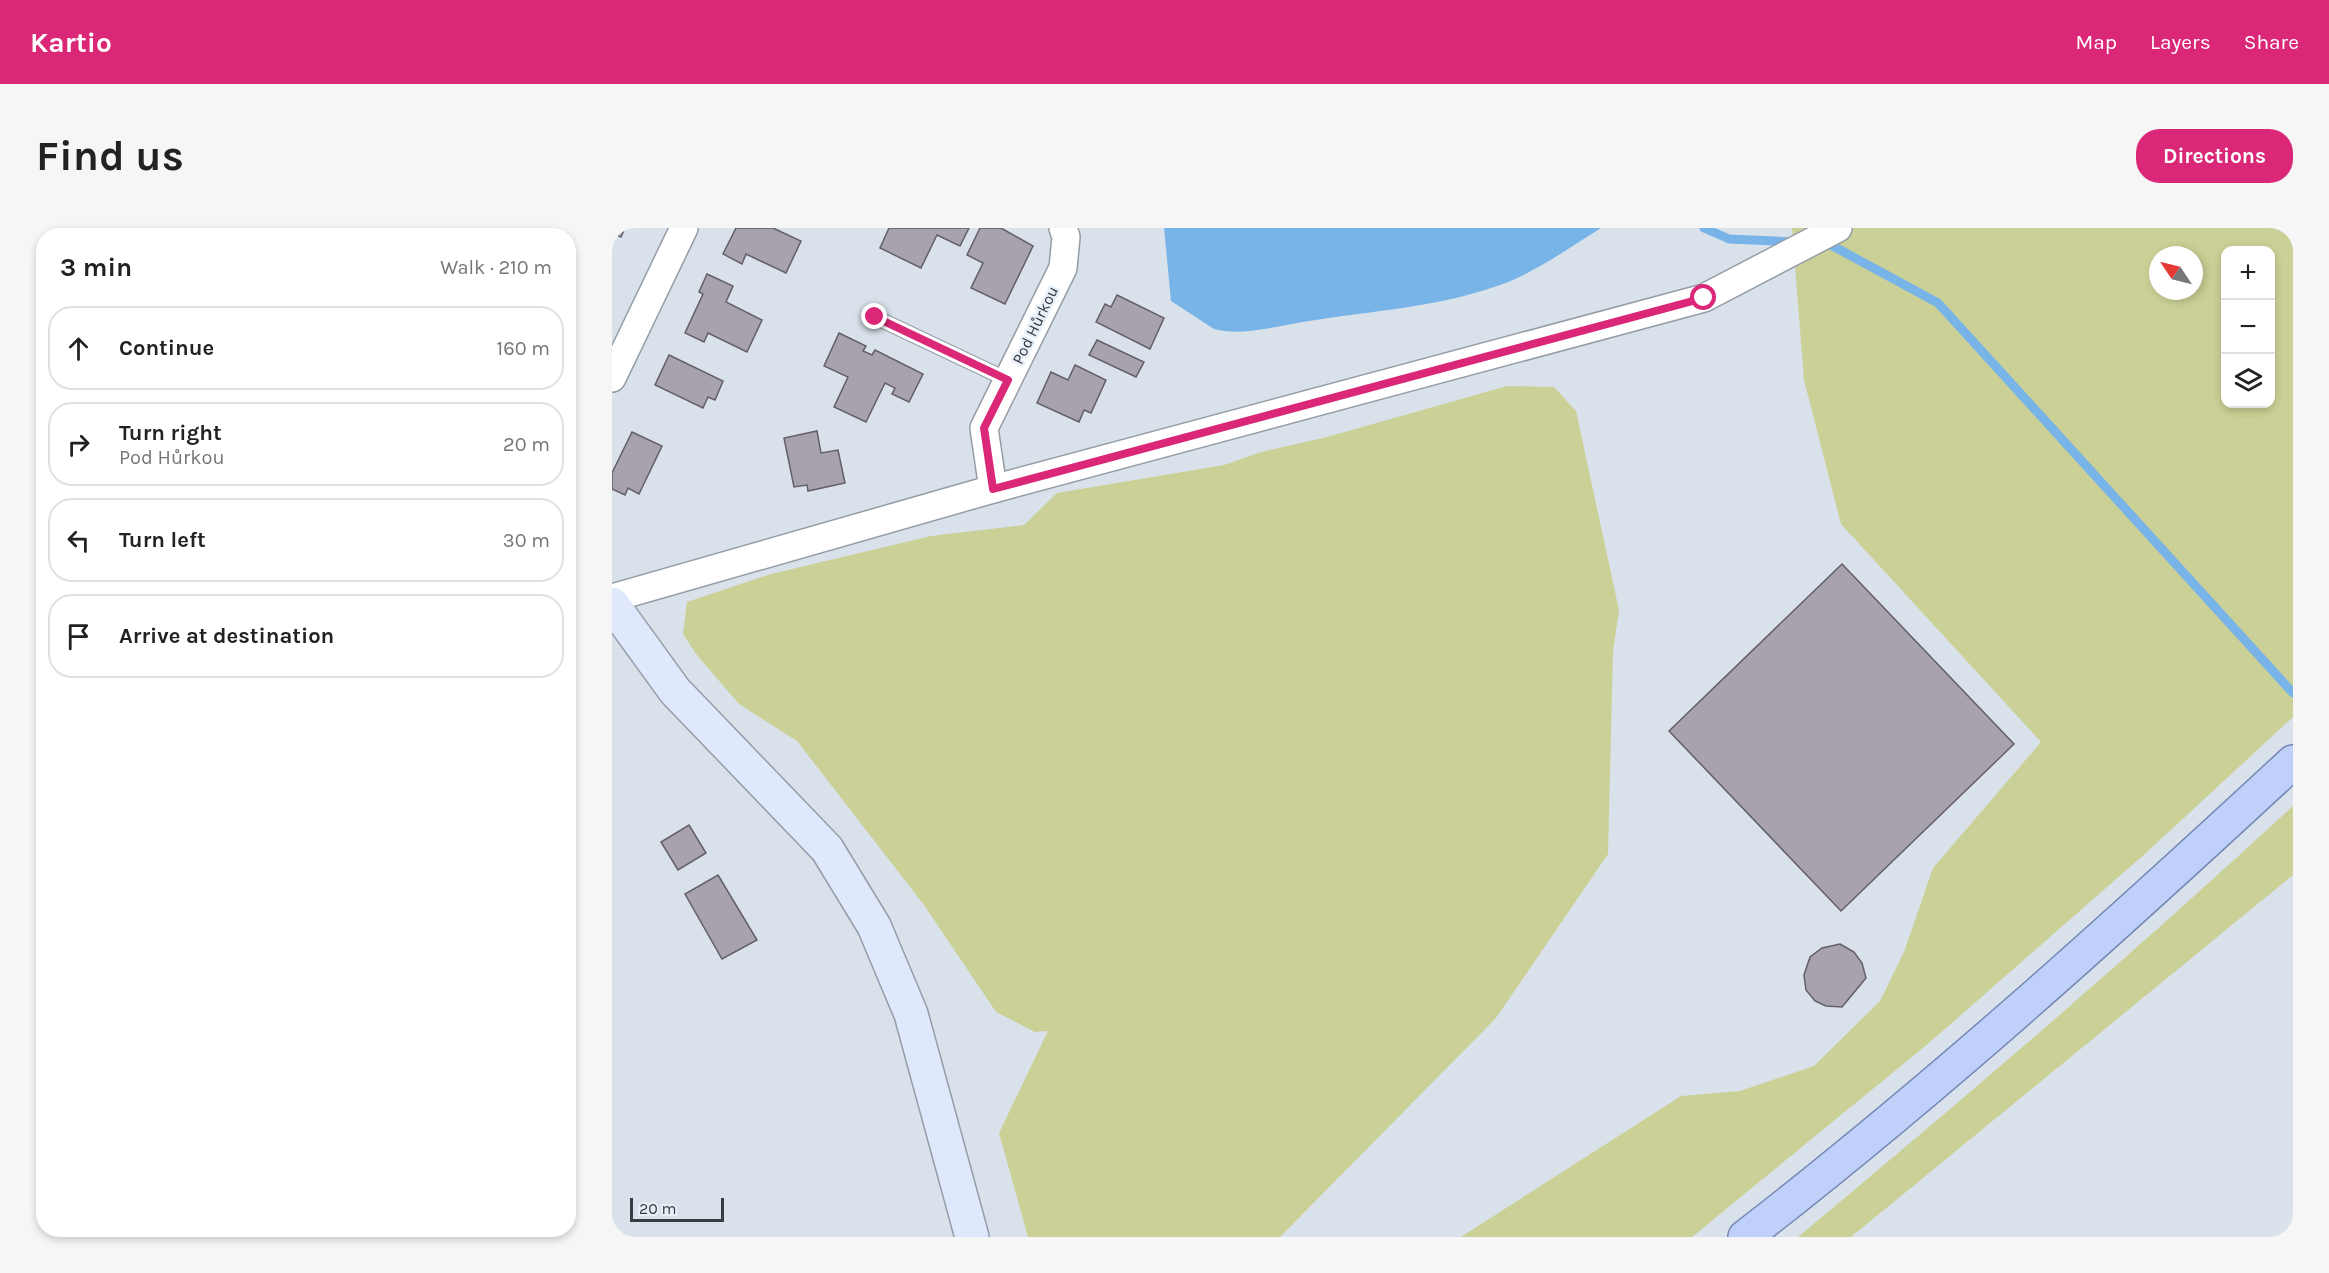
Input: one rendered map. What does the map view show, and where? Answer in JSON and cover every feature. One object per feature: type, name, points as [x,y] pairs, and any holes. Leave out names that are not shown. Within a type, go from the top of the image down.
[{"type":"main road","points":[[1745,1237],[1950,1068],[2169,877],[2293,762]]},
{"type":"street","points":[[612,378],[684,228]]},
{"type":"street","name":"Pod Hůrkou","points":[[993,489],[984,428],[1063,268],[1066,237],[1063,228]]},
{"type":"street","points":[[612,598],[993,489],[1704,298],[1838,228]]},
{"type":"street","points":[[612,604],[675,691],[827,849],[874,926],[911,1014],[972,1237]]},
{"type":"lane","points":[[875,317],[1008,380]]},
{"type":"green space","points":[[1792,228],[2293,228],[2293,717],[2147,852],[1929,1043],[1692,1237],[1461,1237],[1681,1096],[1740,1091],[1814,1066],[1880,1001],[1904,952],[1933,868],[2041,742],[1841,524],[1804,380]]},
{"type":"green space","points":[[1507,386],[1554,387],[1576,411],[1619,610],[1613,652],[1608,854],[1496,1018],[1280,1237],[1028,1237],[999,1133],[1048,1031],[1035,1032],[996,1012],[924,905],[797,741],[739,704],[696,654],[683,634],[687,602],[771,574],[931,536],[1024,525],[1057,493],[1224,465],[1261,452],[1327,437]]},
{"type":"green space","points":[[2293,806],[2293,875],[1851,1237],[1798,1237],[2048,1025]]},
{"type":"water","points":[[1164,228],[1601,228],[1551,260],[1511,281],[1475,293],[1404,308],[1237,332],[1214,329],[1171,301]]},
{"type":"building","points":[[612,228],[625,228],[621,237],[612,233]]},
{"type":"building","points":[[736,228],[773,228],[801,241],[786,273],[746,254],[742,264],[723,254]]},
{"type":"building","points":[[889,228],[969,228],[960,246],[937,235],[921,268],[880,248]]},
{"type":"building","points":[[980,228],[1001,228],[1033,246],[1005,304],[971,288],[983,263],[967,255]]},
{"type":"building","points":[[707,274],[733,286],[726,302],[762,320],[747,352],[708,333],[704,342],[685,333],[703,294],[699,292]]},
{"type":"building","points":[[1117,295],[1164,318],[1150,349],[1096,322],[1105,304],[1111,307]]},
{"type":"building","points":[[839,333],[866,346],[863,351],[872,355],[875,350],[923,374],[909,402],[892,394],[895,388],[885,383],[866,422],[834,407],[848,377],[824,366]]},
{"type":"building","points":[[1097,340],[1144,362],[1136,377],[1089,355]]},
{"type":"building","points":[[669,355],[723,381],[715,400],[708,397],[703,408],[655,385]]},
{"type":"building","points":[[1075,365],[1106,380],[1091,413],[1084,410],[1079,422],[1037,403],[1051,372],[1068,380]]},
{"type":"building","points":[[817,431],[821,453],[838,450],[845,483],[808,491],[807,485],[794,487],[784,438]]},
{"type":"building","points":[[632,432],[662,446],[639,494],[628,488],[625,495],[612,489],[612,473]]},
{"type":"building","points":[[1842,564],[2014,744],[1841,911],[1669,731]]},
{"type":"building","points":[[689,825],[706,853],[678,870],[661,842]]},
{"type":"building","points":[[718,875],[757,940],[722,959],[685,894]]},
{"type":"building","points":[[1840,944],[1854,952],[1862,963],[1866,978],[1842,1007],[1826,1006],[1815,1001],[1806,990],[1804,975],[1810,957],[1822,948]]},
{"type":"waterway","points":[[1704,228],[1729,239],[1794,242]]},
{"type":"waterway","points":[[1823,244],[1831,245],[1938,303],[2293,693]]},
{"type":"route","points":[[875,317],[1008,380],[984,428],[993,489],[1704,298]]}]
